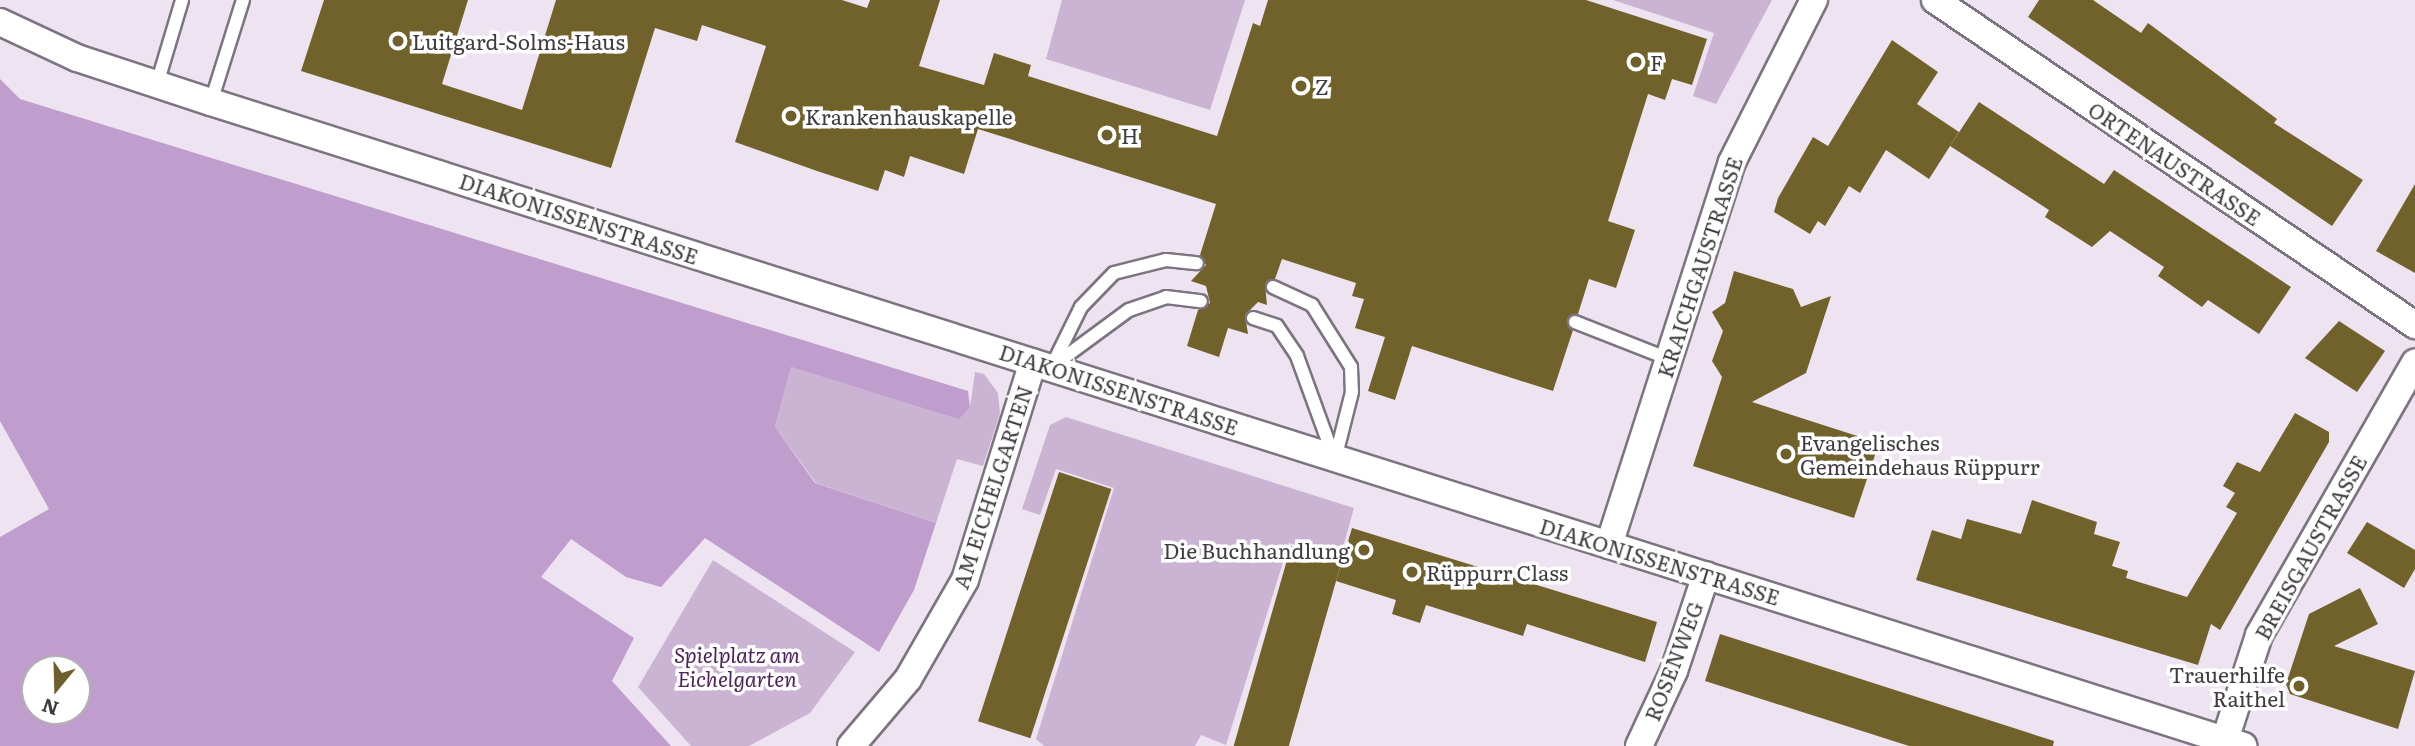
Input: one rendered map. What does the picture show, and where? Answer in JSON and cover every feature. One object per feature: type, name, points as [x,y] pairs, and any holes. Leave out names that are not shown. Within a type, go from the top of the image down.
[{"type":"street","name":"KRAICHGAUSTRASSE","points":[[1609,545],[1732,162],[1814,0]]},
{"type":"street","name":"ORTENAUSTRASSE","points":[[1935,0],[2415,325]]},
{"type":"street","name":"DIAKONISSENSTRASSE","points":[[0,22],[77,58],[211,102],[1706,575],[2230,744]]},
{"type":"street","name":"BREISGAUSTRASSE","points":[[2230,744],[2259,635],[2415,363]]},
{"type":"street","name":"AM EICHELGARTEN","points":[[851,746],[908,679],[965,580],[1042,365]]},
{"type":"street","name":"ROSENWEG","points":[[1639,746],[1674,671],[1706,575]]},
{"type":"lane","points":[[157,84],[182,0]]},
{"type":"lane","points":[[211,102],[243,0]]},
{"type":"lane","points":[[1042,365],[1082,307],[1114,273],[1166,260],[1197,263]]},
{"type":"lane","points":[[1273,287],[1312,305],[1350,367],[1352,392],[1335,459]]},
{"type":"lane","points":[[1042,365],[1129,310],[1166,298],[1201,301]]},
{"type":"lane","points":[[1253,318],[1276,326],[1297,355],[1335,459]]},
{"type":"lane","points":[[1575,322],[1670,359]]},
{"type":"green space","points":[[1062,0],[1245,0],[1210,110],[1046,59]]},
{"type":"green space","points":[[1613,0],[1772,0],[1716,104],[1693,96],[1714,33]]},
{"type":"green space","points":[[791,367],[959,418],[970,407],[975,372],[984,374],[998,393],[1000,414],[983,466],[957,459],[936,523],[816,483],[775,427]]},
{"type":"green space","points":[[1066,417],[1354,508],[1340,558],[1289,543],[1226,745],[1201,735],[1195,746],[1044,746],[1036,739],[1114,488],[1056,469],[1040,515],[1022,509],[1050,425]]},
{"type":"green space","name":"Spielplatz am Eichelgarten","points":[[713,560],[855,652],[810,713],[749,746],[691,746],[638,687]]},
{"type":"shaded area","points":[[0,79],[20,99],[968,391],[970,407],[959,419],[791,367],[775,427],[815,483],[936,523],[914,590],[879,652],[705,538],[661,587],[626,577],[571,539],[541,577],[634,638],[612,681],[671,746],[0,746],[0,537],[49,509],[0,421]]},
{"type":"building","points":[[324,0],[468,0],[442,84],[522,110],[556,0],[842,0],[867,8],[870,0],[940,0],[919,66],[984,85],[994,53],[1031,65],[1028,76],[1217,136],[1253,23],[1260,26],[1268,0],[1586,0],[1707,39],[1692,85],[1672,79],[1665,100],[1648,94],[1608,221],[1635,230],[1616,288],[1589,279],[1578,314],[1567,319],[1573,330],[1553,391],[1412,346],[1395,400],[1368,391],[1385,337],[1355,328],[1364,299],[1352,296],[1356,283],[1282,259],[1275,279],[1265,284],[1267,305],[1258,302],[1245,315],[1248,334],[1228,328],[1219,357],[1187,346],[1198,310],[1210,303],[1206,286],[1191,281],[1206,265],[1200,255],[1216,204],[978,129],[964,174],[910,156],[904,177],[885,170],[878,191],[817,171],[735,142],[766,46],[702,25],[697,41],[655,28],[611,168],[301,71]]},
{"type":"building","points":[[2039,0],[2093,0],[2141,33],[2148,23],[2277,119],[2274,123],[2363,180],[2332,226],[2028,17]]},
{"type":"building","points":[[1892,40],[1938,72],[1917,104],[1959,132],[1929,179],[1886,150],[1860,193],[1849,186],[1825,226],[1818,221],[1810,234],[1774,212],[1778,198],[1813,137],[1828,146]]},
{"type":"building","points":[[1979,102],[2104,184],[2114,170],[2291,287],[2259,334],[2208,300],[2202,307],[2158,276],[2164,267],[2110,231],[2092,247],[2045,217],[2049,210],[1950,146]]},
{"type":"building","points":[[2415,184],[2415,273],[2376,251]]},
{"type":"building","points":[[1734,271],[1793,289],[1801,307],[1831,296],[1806,373],[1752,402],[1879,443],[1854,518],[1693,466],[1722,377],[1712,361],[1723,331],[1712,312],[1725,303]]},
{"type":"building","points":[[2339,321],[2385,351],[2357,392],[2305,358]]},
{"type":"building","points":[[2295,413],[2329,432],[2329,442],[2220,630],[2211,624],[2198,665],[1916,580],[1932,530],[1961,539],[1967,519],[2021,534],[2032,500],[2097,522],[2094,534],[2120,542],[2112,566],[2128,571],[2126,578],[2187,597],[2237,513],[2226,507],[2235,493],[2223,486],[2237,462],[2260,472]]},
{"type":"building","points":[[1059,472],[1111,489],[1030,738],[978,721]]},
{"type":"building","points":[[2367,522],[2415,550],[2415,569],[2404,588],[2347,553]]},
{"type":"building","points":[[1352,528],[1657,622],[1645,662],[1527,624],[1523,636],[1426,605],[1420,623],[1392,614],[1396,600],[1336,581]]},
{"type":"building","points":[[1291,546],[1342,561],[1289,746],[1234,746]]},
{"type":"building","points":[[2360,588],[2378,624],[2334,646],[2415,671],[2398,729],[2290,694],[2286,684],[2309,614]]},
{"type":"building","points":[[1720,634],[2054,741],[2053,746],[1909,746],[1705,681]]},
{"type":"place","name":"Luitgard-Solms-Haus","points":[[398,41]]},
{"type":"place","name":"F","points":[[1636,62]]},
{"type":"place","name":"Z","points":[[1301,86]]},
{"type":"place","name":"Krankenhauskapelle","points":[[791,116]]},
{"type":"place","name":"H","points":[[1107,135]]},
{"type":"place","name":"Evangelisches Gemeindehaus Rüppurr","points":[[1786,454]]},
{"type":"place","name":"Die Buchhandlung","points":[[1364,550]]},
{"type":"place","name":"Rüppurr Class","points":[[1412,572]]},
{"type":"place","name":"Trauerhilfe Raithel","points":[[2299,686]]}]
